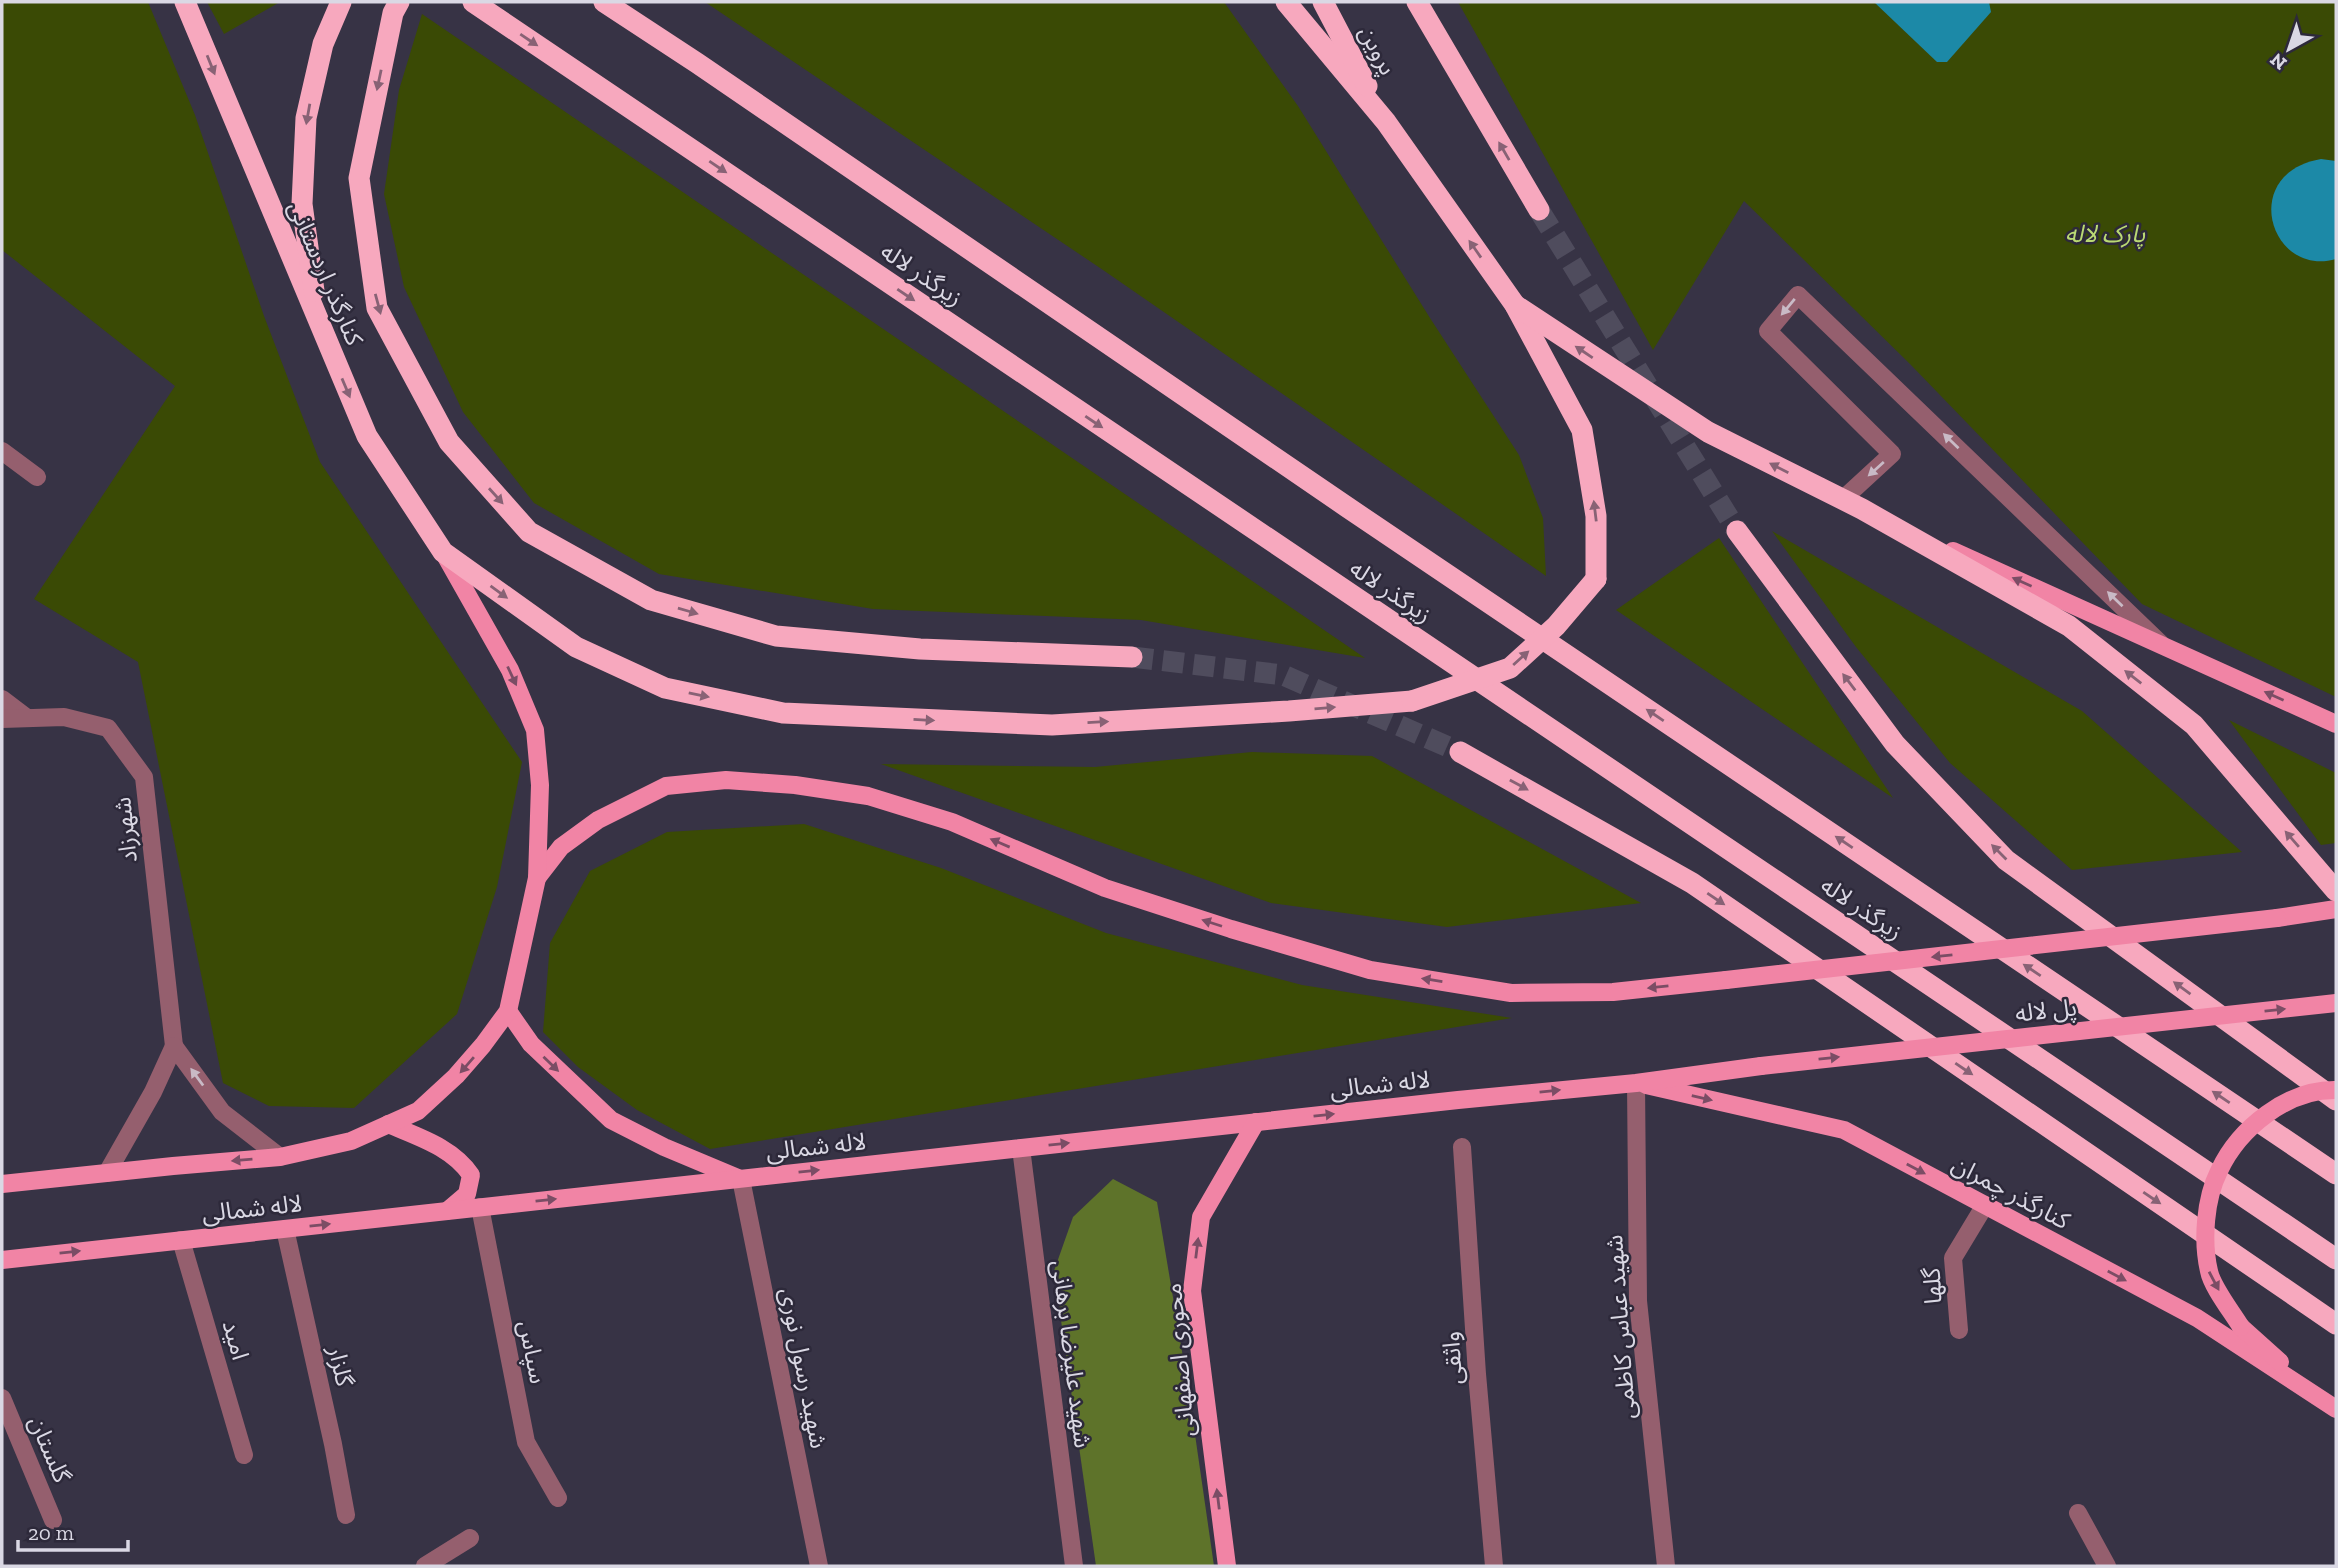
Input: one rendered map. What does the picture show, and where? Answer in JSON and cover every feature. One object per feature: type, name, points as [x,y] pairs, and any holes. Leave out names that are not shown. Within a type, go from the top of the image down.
[{"type":"highway","name":"کنارگذر اردستانی","points":[[185,2],[367,436],[443,552]]},
{"type":"highway","points":[[318,321],[302,204],[306,118],[323,44],[341,2]]},
{"type":"highway","name":"زیرگذر لاله","points":[[473,2],[2336,1259]]},
{"type":"highway","name":"زیرگذر لاله","points":[[604,2],[1335,500],[2336,1174]]},
{"type":"highway","points":[[443,552],[576,647],[665,688],[783,713],[1052,725],[1289,711],[1412,701],[1510,668],[1556,626],[1596,579],[1596,516],[1582,430],[1515,305],[1386,122],[1286,2]]},
{"type":"highway","name":"پروین","points":[[1323,2],[1386,122]]},
{"type":"highway","points":[[1417,2],[1539,210]]},
{"type":"highway","points":[[396,7],[359,178],[377,307],[449,442],[529,532],[651,600],[776,636],[920,649],[1132,657]]},
{"type":"highway","points":[[1515,305],[1707,432],[1862,509],[2069,626],[2194,725],[2336,891]]},
{"type":"highway","points":[[1737,531],[1895,744],[2006,860],[2336,1100]]},
{"type":"highway","points":[[1460,752],[1692,883],[2336,1324]]},
{"type":"main road","points":[[1862,509],[2336,724]]},
{"type":"main road","points":[[443,552],[510,670],[535,730],[540,785],[537,878],[509,1011],[531,1044],[611,1120],[664,1147],[741,1179]]},
{"type":"main road","points":[[537,878],[561,847],[598,820],[666,786],[726,780],[795,785],[868,796],[952,822],[1105,888],[1231,929],[1370,970],[1511,993],[1613,992],[2277,918],[2336,909]]},
{"type":"main road","name":"پل لاله","points":[[1636,1083],[1761,1066],[2336,1003]]},
{"type":"main road","name":"لاله شمالی","points":[[2,1184],[281,1157],[351,1140],[418,1111],[457,1076],[509,1011]]},
{"type":"main road","name":"لاله شمالی","points":[[2,1260],[1256,1122],[1636,1083]]},
{"type":"main road","name":"کنارگذر چمران","points":[[1636,1083],[1844,1130],[2197,1318],[2336,1409]]},
{"type":"main road","points":[[2320,1398],[2241,1327],[2209,1274],[2204,1225],[2218,1172],[2244,1134],[2278,1107],[2317,1090],[2336,1090]]},
{"type":"main road","name":"محوری اصفهانی","points":[[1227,1566],[1192,1291],[1201,1217],[1256,1122]]},
{"type":"main road","points":[[388,1124],[450,1153],[464,1164],[471,1175],[467,1194],[447,1211]]},
{"type":"street","points":[[1842,500],[1892,454],[1768,331],[1798,295],[2164,646]]},
{"type":"street","points":[[2,451],[37,477]]},
{"type":"street","points":[[2,699],[27,718]]},
{"type":"street","name":"شهرزاد","points":[[2,719],[64,717],[108,728],[144,777],[174,1046]]},
{"type":"street","points":[[107,1173],[153,1092],[174,1046],[222,1112],[281,1157]]},
{"type":"street","name":"شهید عباس کاظمی","points":[[1636,1083],[1638,1301],[1666,1566]]},
{"type":"street","name":"واثقی","points":[[1462,1147],[1477,1374],[1494,1566]]},
{"type":"street","name":"شهید علیرضا برهانی","points":[[1021,1148],[1074,1566]]},
{"type":"street","name":"شهید رسول نوری","points":[[741,1179],[818,1566]]},
{"type":"street","name":"گلها","points":[[1959,1330],[1953,1258],[1984,1205]]},
{"type":"street","name":"سپاس","points":[[480,1207],[526,1442],[558,1498]]},
{"type":"street","name":"گلزار","points":[[285,1229],[331,1430],[346,1515]]},
{"type":"street","name":"امید","points":[[181,1240],[244,1455]]},
{"type":"street","name":"گلستان","points":[[2,1398],[53,1520]]},
{"type":"street","points":[[2078,1513],[2107,1566]]},
{"type":"street","points":[[425,1566],[470,1538]]},
{"type":"green space","points":[[2,2],[148,2],[195,115],[264,316],[320,462],[522,762],[497,887],[457,1014],[354,1108],[269,1106],[223,1083],[138,662],[34,599],[175,386],[2,250]]},
{"type":"green space","points":[[207,2],[280,2],[224,34]]},
{"type":"green space","points":[[705,2],[1224,2],[1298,106],[1519,455],[1543,518],[1546,576],[1103,270]]},
{"type":"green space","name":"پارک لاله","points":[[1458,2],[2336,2],[2336,697],[2142,604],[1910,364],[1744,201],[1653,350]]},
{"type":"green space","points":[[422,14],[1365,658],[1141,620],[873,609],[659,574],[534,503],[463,412],[404,287],[384,194],[399,90]]},
{"type":"green space","points":[[1772,531],[2082,711],[2242,852],[2072,870],[1950,763],[1856,647]]},
{"type":"green space","points":[[1719,538],[1893,798],[1616,610]]},
{"type":"green space","points":[[2229,720],[2336,773],[2336,843],[2321,845]]},
{"type":"green space","points":[[1252,752],[1372,756],[1641,903],[1447,927],[1271,903],[881,764],[1095,767]]},
{"type":"green space","points":[[804,824],[941,868],[1106,933],[1302,985],[1512,1018],[710,1149],[637,1110],[578,1067],[543,1032],[550,943],[590,871],[667,832]]},
{"type":"green space","points":[[1113,1179],[1157,1202],[1214,1566],[1096,1566],[1054,1271],[1073,1217]]},
{"type":"water","points":[[1874,2],[1989,2],[1991,12],[1947,62],[1937,62]]},
{"type":"water","points":[[2321,159],[2336,161],[2336,259],[2313,261],[2294,253],[2280,239],[2273,221],[2272,202],[2279,183],[2295,168]]},
{"type":"tunnel","points":[[1539,210],[1737,531]]},
{"type":"tunnel","points":[[1132,657],[1283,675],[1460,752]]}]
